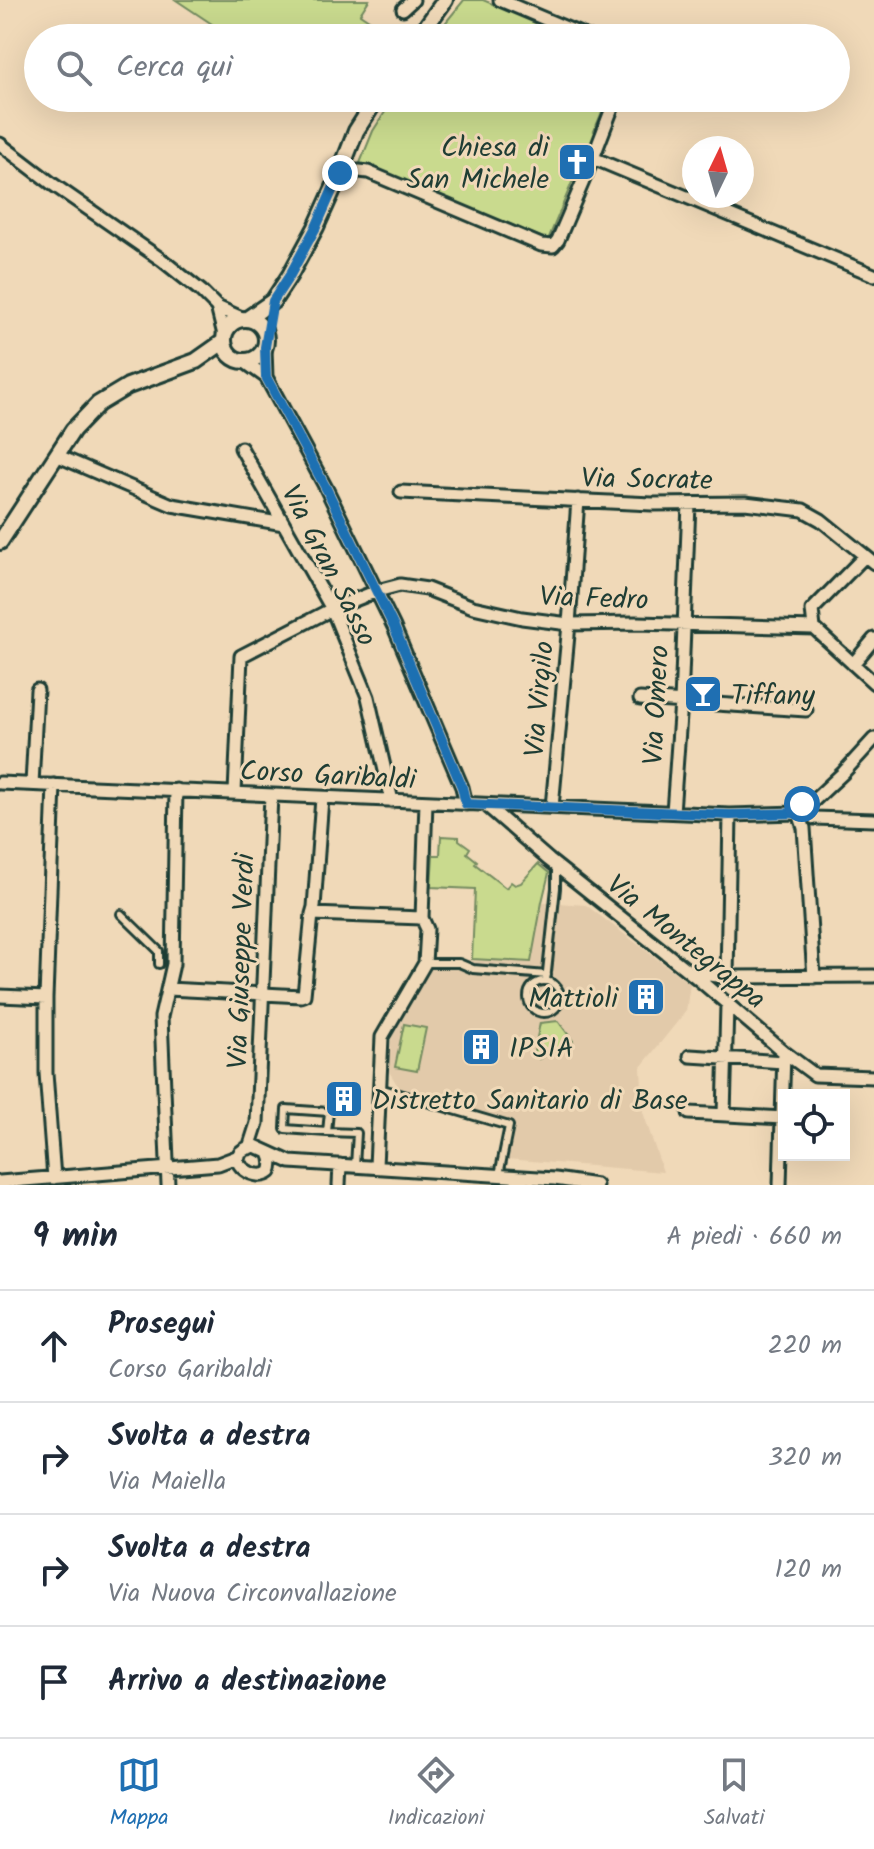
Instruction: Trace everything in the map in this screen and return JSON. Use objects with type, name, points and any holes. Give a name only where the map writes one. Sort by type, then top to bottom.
[{"type":"street","points":[[403,9],[413,0]]},
{"type":"street","points":[[500,0],[557,24]]},
{"type":"street","points":[[427,24],[443,1]]},
{"type":"street","points":[[196,361],[223,338],[231,323],[246,319],[273,301],[309,239],[356,131],[368,112]]},
{"type":"street","points":[[340,173],[368,172],[541,245],[553,246],[611,112]]},
{"type":"street","points":[[0,144],[162,260],[217,307],[257,323],[266,343]]},
{"type":"street","points":[[593,158],[874,275]]},
{"type":"street","points":[[273,301],[266,343],[266,377],[326,488],[394,627],[462,787],[466,804]]},
{"type":"street","points":[[217,307],[228,354],[266,377]]},
{"type":"street","points":[[0,542],[73,430],[98,404],[128,386],[196,361],[255,359],[266,343]]},
{"type":"street","name":"Via Gran Sasso","points":[[241,448],[332,609],[368,697],[392,801]]},
{"type":"street","points":[[56,455],[172,505],[284,524]]},
{"type":"street","name":"Via Socrate","points":[[401,492],[689,504],[745,503],[803,510],[821,520],[870,560]]},
{"type":"street","name":"Via Virgilo","points":[[552,807],[578,500]]},
{"type":"street","name":"Via Omero","points":[[673,812],[689,504]]},
{"type":"street","points":[[870,560],[812,610],[814,628],[874,683]]},
{"type":"street","name":"Via Fedro","points":[[235,793],[241,656],[332,609],[377,591],[400,585],[427,589],[473,607],[569,624],[814,628]]},
{"type":"street","points":[[853,664],[874,639]]},
{"type":"street","points":[[32,784],[37,690]]},
{"type":"street","points":[[640,699],[806,710]]},
{"type":"street","points":[[810,804],[874,739]]},
{"type":"street","name":"Corso Garibaldi","points":[[0,783],[799,816]]},
{"type":"street","points":[[54,785],[46,998],[46,1073],[54,1178]]},
{"type":"street","points":[[168,1185],[161,1017],[173,964],[176,790]]},
{"type":"street","name":"Via Giuseppe Verdi","points":[[266,1151],[257,1129],[271,795]]},
{"type":"street","points":[[168,989],[301,996],[304,993],[322,798]]},
{"type":"street","points":[[376,1166],[382,1037],[425,963],[427,929],[422,918],[426,802]]},
{"type":"street","name":"Via Montegrappa","points":[[486,804],[556,866],[697,978],[784,1057],[815,1075],[874,1077]]},
{"type":"street","points":[[814,818],[816,810],[810,804],[800,806],[814,977]]},
{"type":"street","points":[[712,991],[727,977],[730,815]]},
{"type":"street","points":[[799,816],[806,821],[814,818],[874,820]]},
{"type":"street","points":[[312,914],[422,918]]},
{"type":"street","points":[[697,978],[700,974],[727,977],[874,976]]},
{"type":"street","points":[[0,996],[46,998]]},
{"type":"street","points":[[724,1115],[727,1005]]},
{"type":"street","points":[[690,1056],[727,1059],[784,1057],[783,1089]]},
{"type":"street","points":[[689,1113],[778,1118]]},
{"type":"street","name":"Via Giuseppe Verdi","points":[[244,1152],[257,1129]]},
{"type":"street","points":[[7,1183],[54,1178],[106,1179],[168,1168],[218,1164],[255,1146],[290,1162],[499,1175],[596,1185]]},
{"type":"street","points":[[264,1178],[272,1163],[266,1151]]},
{"type":"street","points":[[244,1152],[238,1166],[245,1178]]},
{"type":"street","points":[[780,1185],[781,1161]]},
{"type":"street","points":[[218,1164],[245,1178],[257,1180],[290,1162]]},
{"type":"street","points":[[339,1185],[340,1165]]},
{"type":"lane","points":[[546,978],[556,866]]},
{"type":"lane","points":[[121,914],[159,951],[159,964]]},
{"type":"lane","points":[[425,963],[459,963],[473,969],[546,978],[556,985],[560,1001],[554,1010],[543,1013],[530,1005],[528,995],[532,986],[546,978]]},
{"type":"lane","points":[[379,1088],[509,1126],[499,1175]]},
{"type":"lane","points":[[327,1132],[329,1112],[286,1109],[285,1129],[327,1132],[357,1133],[355,1166]]},
{"type":"shaded area","points":[[542,902],[586,905],[690,984],[686,1011],[641,1067],[643,1112],[663,1172],[507,1159],[515,1123],[401,1091],[388,1070],[392,1034],[430,959],[531,962]]},
{"type":"green space","points":[[176,0],[369,0],[360,14],[375,24],[212,24]]},
{"type":"green space","points":[[464,0],[483,0],[540,24],[444,24]]},
{"type":"green space","points":[[385,112],[602,112],[594,131],[601,134],[586,171],[578,168],[548,240],[360,163],[373,131]]},
{"type":"green space","points":[[441,836],[459,837],[470,848],[467,853],[477,861],[475,864],[506,888],[511,882],[515,885],[521,883],[538,864],[549,873],[531,962],[472,959],[475,889],[431,887],[433,855],[440,855]]},
{"type":"green space","points":[[558,1021],[573,1041],[539,1059],[534,1052],[540,1023]]},
{"type":"green space","points":[[404,1024],[426,1028],[417,1071],[395,1067]]},
{"type":"place","name":"Chiesa di San Michele","points":[[577,162]]},
{"type":"place","name":"Tiffany","points":[[703,694]]},
{"type":"place","name":"Mattioli","points":[[646,997]]},
{"type":"place","name":"IPSIA","points":[[481,1047]]},
{"type":"place","name":"Distretto Sanitario di Base","points":[[344,1099]]},
{"type":"route","points":[[340,173],[316,227],[273,301],[265,347],[266,377],[326,488],[394,627],[462,787],[466,804],[789,815],[798,813],[802,804]]}]
